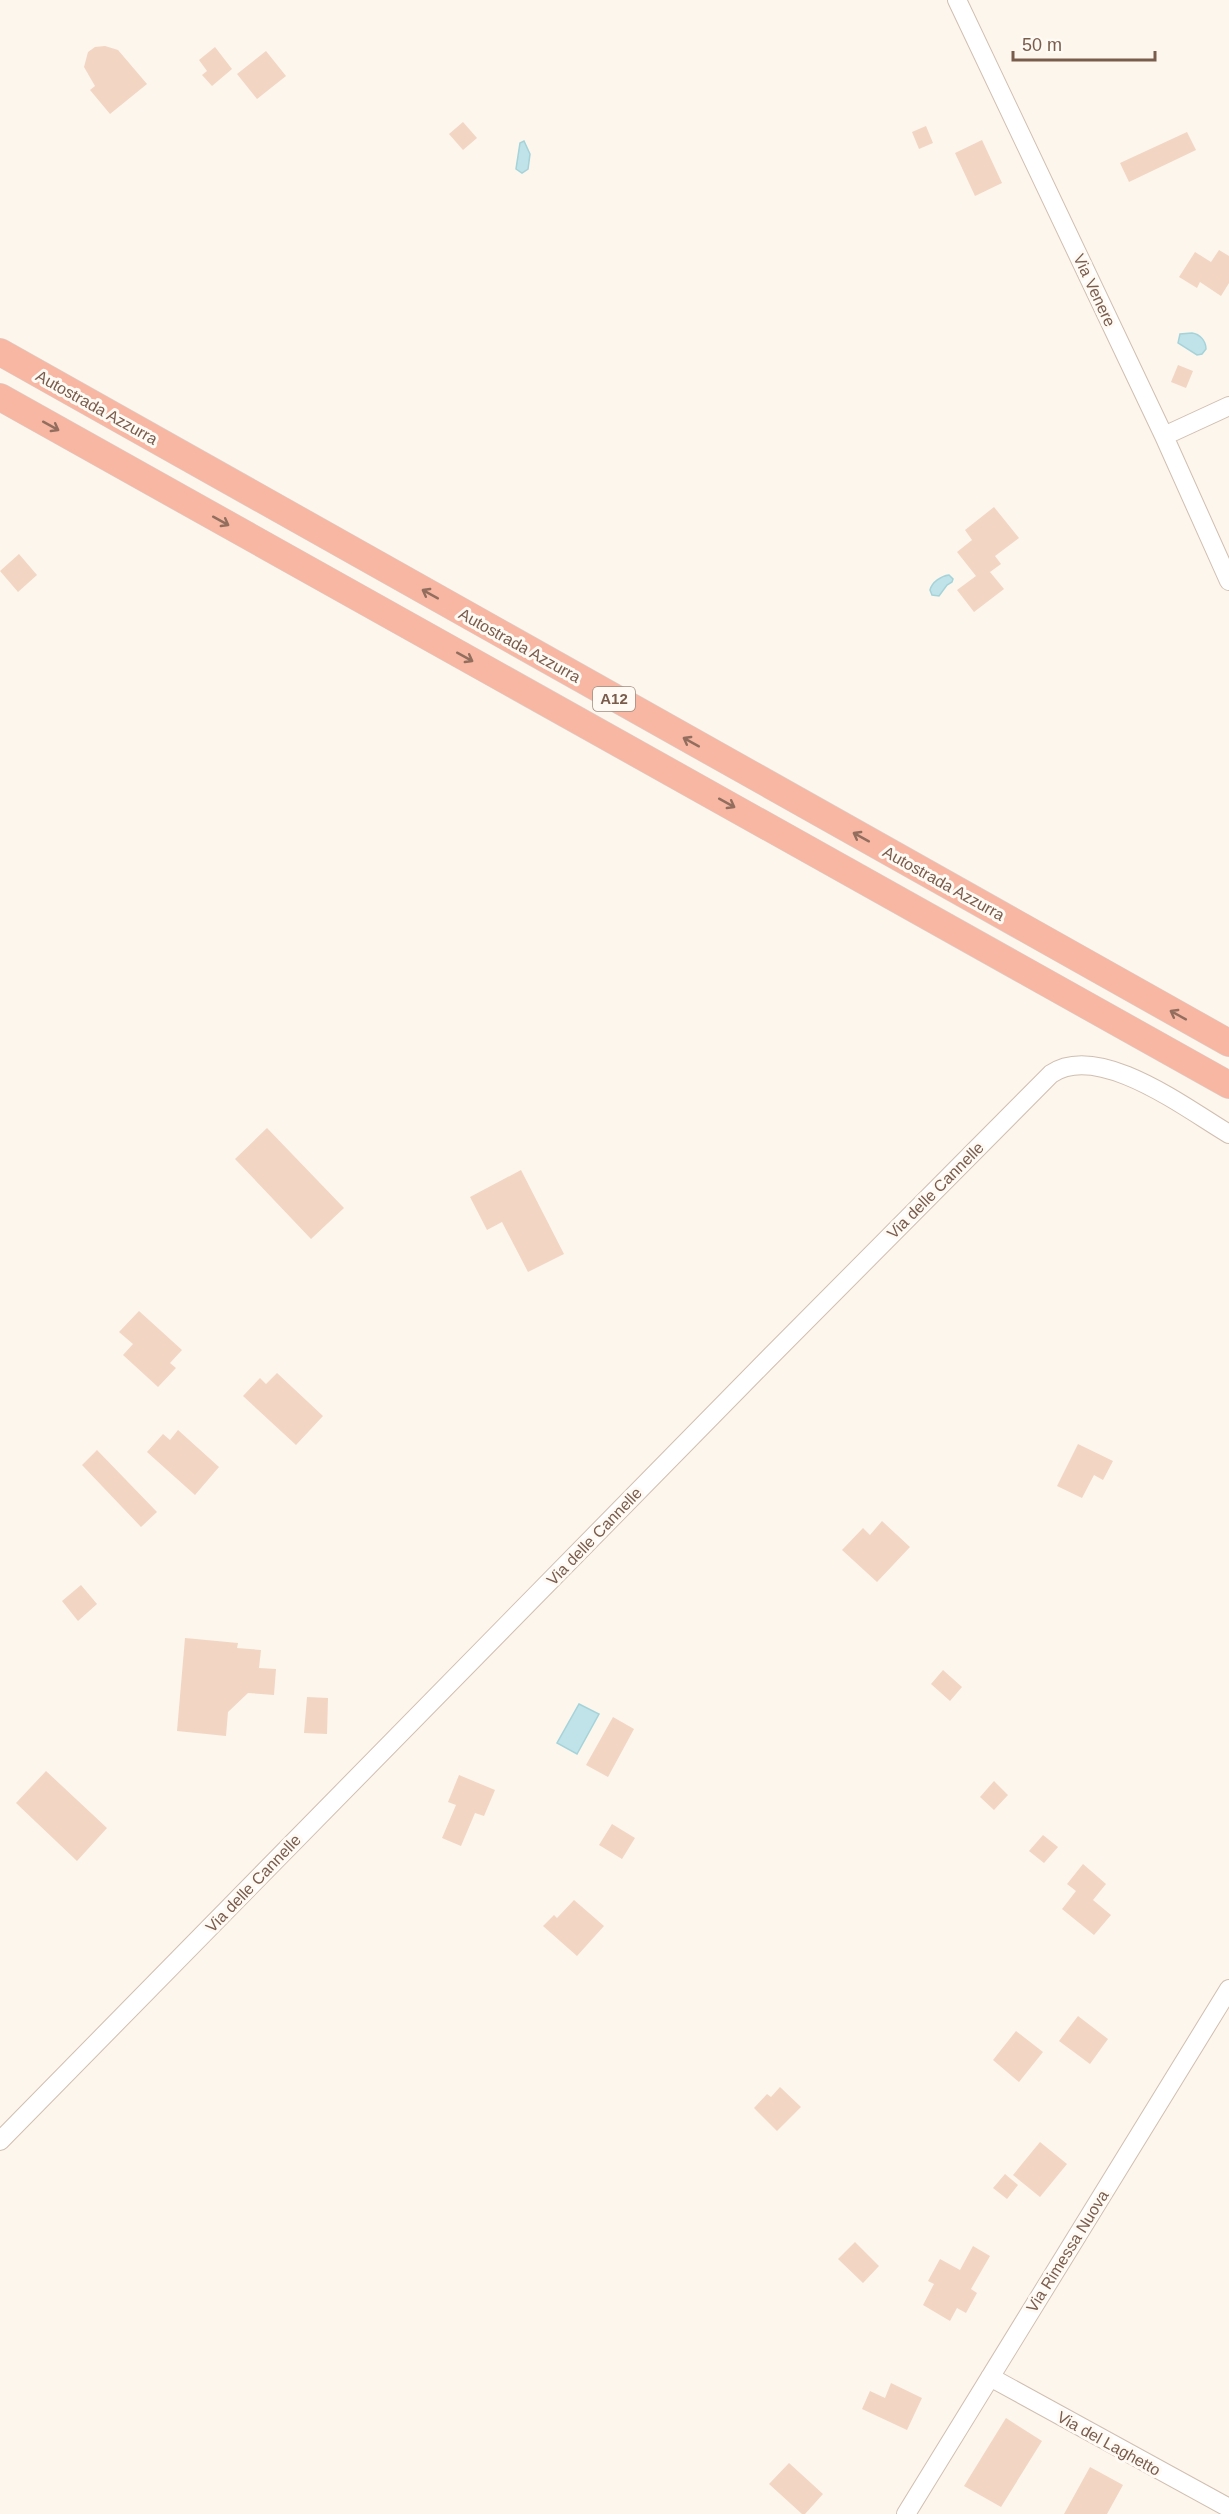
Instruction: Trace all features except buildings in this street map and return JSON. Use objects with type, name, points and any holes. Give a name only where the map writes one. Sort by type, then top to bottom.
[{"type":"highway","name":"Autostrada Azzurra","points":[[0,352],[1229,1043]]},
{"type":"highway","name":"A12","points":[[0,397],[1229,1085]]},
{"type":"street","name":"Via Venere","points":[[957,0],[1164,436],[1229,581]]},
{"type":"street","points":[[1164,436],[1229,406]]},
{"type":"street","name":"Via delle Cannelle","points":[[0,2141],[1051,1074],[1064,1067],[1076,1065],[1114,1071],[1137,1080],[1229,1134]]},
{"type":"street","name":"Via Rimessa Nuova","points":[[906,2514],[1229,1989]]},
{"type":"street","name":"Via del Laghetto","points":[[990,2377],[1229,2508]]},
{"type":"water","points":[[524,141],[530,154],[528,169],[522,173],[516,169],[520,143]]},
{"type":"water","points":[[1192,333],[1200,336],[1205,343],[1206,349],[1202,354],[1197,355],[1178,343],[1180,334]]},
{"type":"water","points":[[949,575],[953,579],[952,582],[939,596],[932,595],[930,590],[933,584]]},
{"type":"water","points":[[579,1704],[599,1714],[577,1754],[557,1743]]}]
